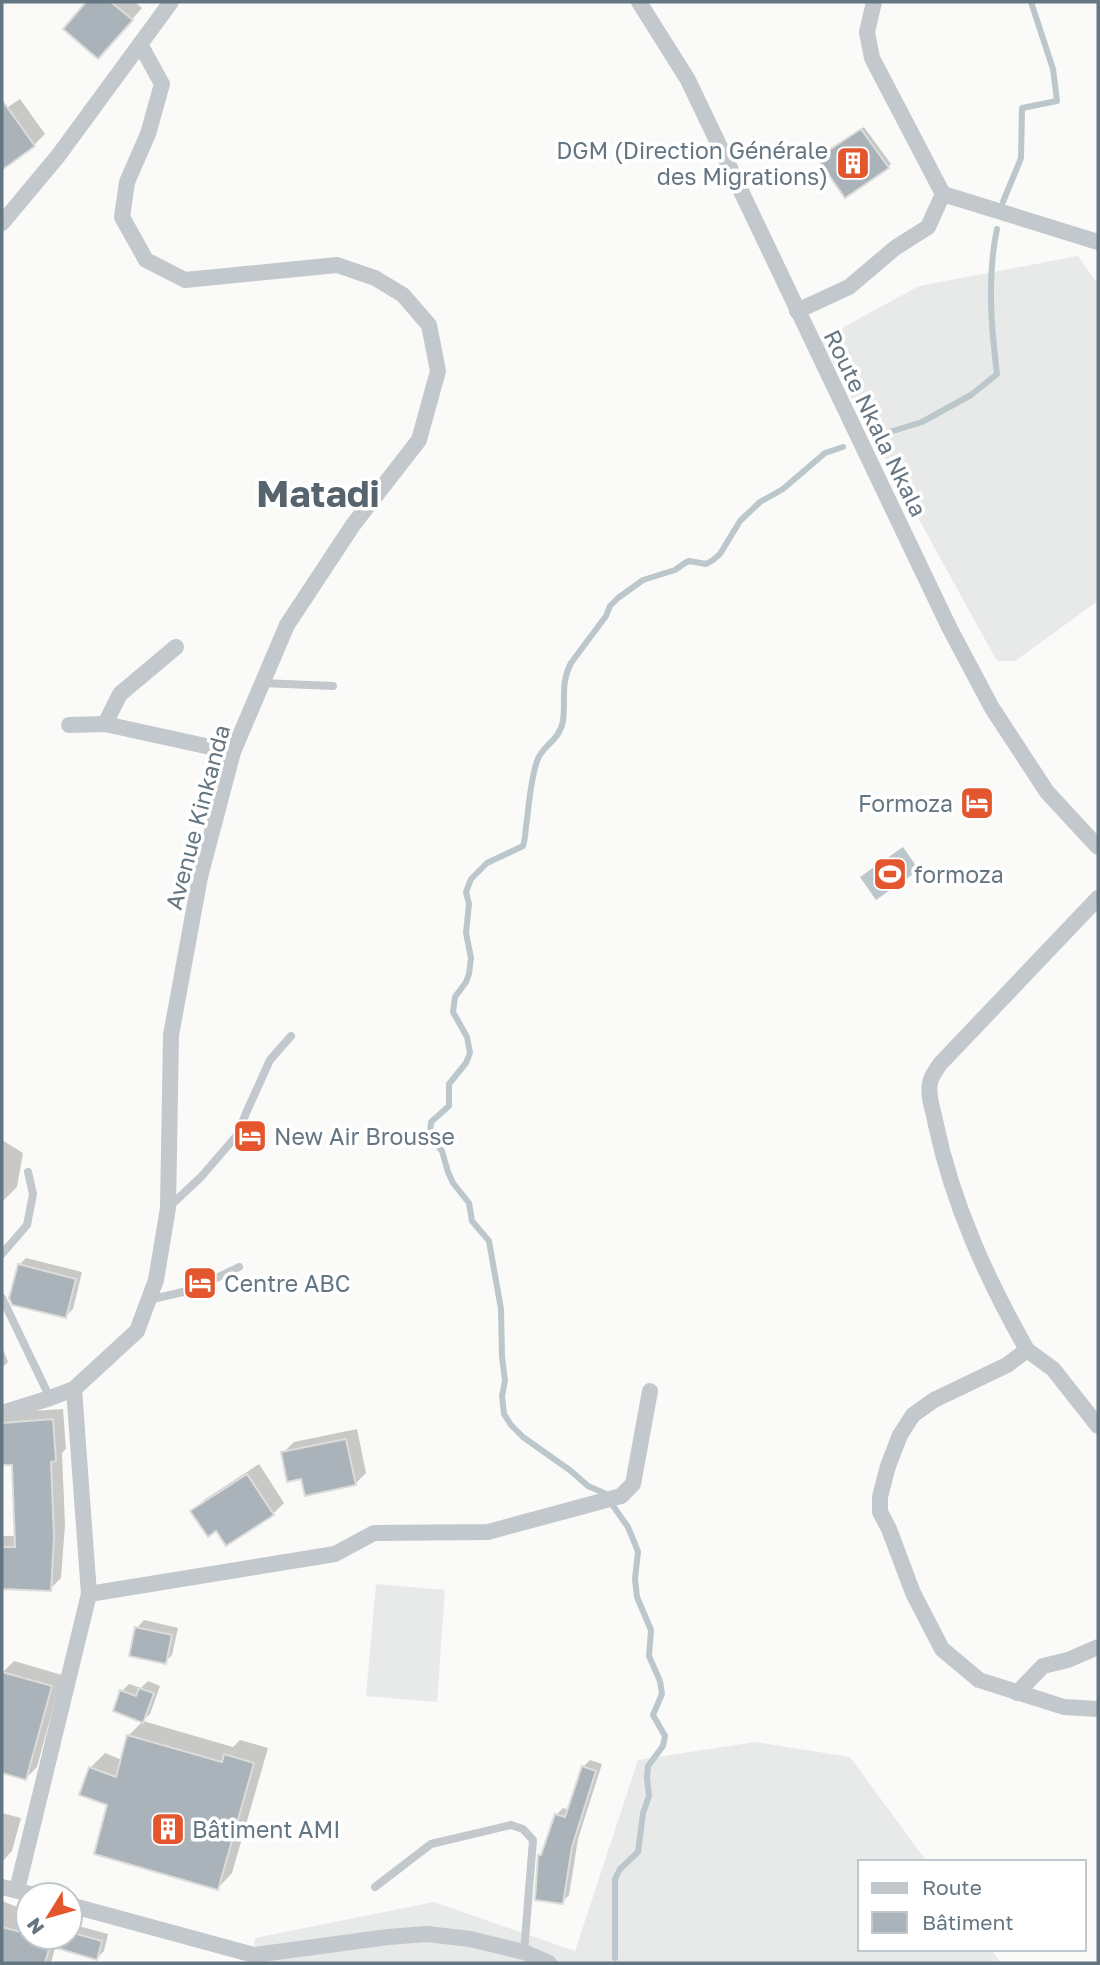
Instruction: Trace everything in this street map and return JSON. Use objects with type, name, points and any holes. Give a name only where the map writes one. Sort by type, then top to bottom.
[{"type":"street","points":[[2,223],[58,156],[171,2]]},
{"type":"street","name":"Route Nkala Nkala","points":[[639,2],[688,80],[949,627],[992,708],[1047,792],[1098,847]]},
{"type":"street","points":[[874,2],[867,32],[872,58],[943,194],[1098,242]]},
{"type":"street","name":"Avenue Kinkanda","points":[[2,1413],[74,1389],[137,1331],[156,1280],[168,1208],[171,1035],[200,877],[233,751],[287,625],[353,525],[419,440],[438,371],[429,325],[403,295],[375,278],[337,265],[185,280],[146,260],[122,217],[127,182],[148,134],[162,84],[140,44]]},
{"type":"street","points":[[797,311],[849,287],[895,248],[928,226],[943,194]]},
{"type":"street","points":[[105,724],[120,694],[176,647]]},
{"type":"street","points":[[69,725],[105,724],[233,751]]},
{"type":"street","points":[[1098,898],[940,1064],[929,1081],[940,1142],[960,1211],[985,1270],[1027,1350],[1053,1369],[1098,1426]]},
{"type":"street","points":[[1027,1350],[1007,1365],[934,1399],[913,1415],[900,1435],[888,1466],[880,1497],[880,1512],[913,1594],[942,1649],[979,1680],[1064,1707],[1098,1709]]},
{"type":"street","points":[[9,1889],[89,1594],[74,1389]]},
{"type":"street","points":[[89,1594],[335,1554],[374,1533],[488,1532],[621,1496],[632,1485],[650,1391]]},
{"type":"street","points":[[1017,1693],[1043,1665],[1068,1660],[1098,1647]]},
{"type":"street","points":[[84,1909],[254,1955],[427,1934],[470,1939],[524,1952],[549,1963]]},
{"type":"lane","points":[[262,683],[333,687]]},
{"type":"lane","points":[[168,1208],[201,1177],[238,1134],[270,1060],[291,1036]]},
{"type":"lane","points":[[2,1254],[27,1225],[33,1194],[28,1172]]},
{"type":"lane","points":[[148,1300],[192,1290],[239,1267]]},
{"type":"lane","points":[[2,1298],[50,1398]]},
{"type":"lane","points":[[374,1886],[431,1844],[511,1825],[523,1829],[533,1840],[524,1952]]},
{"type":"shaded area","points":[[1078,256],[1098,284],[1098,601],[1015,661],[997,661],[820,340],[919,286]]},
{"type":"shaded area","name":"formoza","points":[[903,847],[919,870],[876,900],[860,877]]},
{"type":"shaded area","points":[[376,1584],[445,1590],[437,1702],[366,1696]]},
{"type":"shaded area","points":[[755,1742],[850,1757],[926,1860],[858,1860],[858,1951],[992,1951],[1001,1963],[254,1963],[255,1938],[434,1902],[575,1951],[638,1760]]},
{"type":"building","points":[[86,2],[111,2],[133,20],[98,59],[63,29]]},
{"type":"building","points":[[2,100],[35,146],[2,170]]},
{"type":"building","name":"DGM (Direction Générale des Migrations)","points":[[861,129],[889,168],[845,198],[817,158]]},
{"type":"building","points":[[18,1264],[76,1279],[66,1318],[12,1305],[9,1298]]},
{"type":"building","points":[[53,1419],[56,1461],[51,1462],[54,1537],[51,1591],[2,1589],[2,1547],[15,1547],[12,1465],[2,1465],[2,1423]]},
{"type":"building","points":[[346,1439],[356,1485],[305,1496],[301,1479],[287,1482],[281,1452]]},
{"type":"building","points":[[247,1474],[274,1515],[226,1546],[216,1531],[208,1537],[190,1511]]},
{"type":"building","points":[[135,1627],[172,1635],[166,1664],[129,1656]]},
{"type":"building","points":[[2,1672],[52,1686],[26,1780],[2,1773]]},
{"type":"building","points":[[139,1688],[154,1693],[143,1723],[113,1711],[120,1690],[136,1696]]},
{"type":"building","name":"Bâtiment AMI","points":[[127,1735],[222,1762],[224,1754],[254,1763],[218,1890],[94,1854],[107,1805],[79,1795],[89,1767],[116,1777]]},
{"type":"building","points":[[582,1766],[596,1771],[572,1847],[563,1904],[535,1900],[538,1855],[541,1855],[555,1814],[565,1817]]},
{"type":"building","points":[[2,1927],[14,1930],[14,1951],[49,1951],[45,1963],[2,1963]]},
{"type":"building","points":[[84,1936],[102,1941],[97,1960],[67,1951],[84,1951]]},
{"type":"waterway","points":[[1003,202],[1021,158],[1022,108],[1057,101],[1053,69],[1031,2]]},
{"type":"waterway","points":[[877,436],[922,422],[971,395],[997,374],[991,301],[997,229]]},
{"type":"waterway","points":[[615,1958],[615,1879],[620,1869],[638,1852],[643,1813],[649,1796],[648,1766],[663,1746],[665,1736],[653,1715],[662,1694],[660,1681],[649,1656],[651,1630],[637,1597],[635,1579],[638,1552],[628,1527],[604,1493],[588,1486],[523,1437],[504,1414],[501,1309],[489,1241],[472,1221],[469,1203],[453,1183],[442,1151],[431,1138],[431,1122],[449,1106],[449,1084],[466,1063],[470,1053],[467,1037],[453,1012],[455,997],[469,974],[471,958],[466,933],[469,904],[466,892],[471,879],[487,863],[523,846],[535,768],[540,755],[561,728],[564,685],[571,663],[618,598],[643,580],[675,570],[689,561],[706,564],[713,560],[720,554],[740,521],[760,502],[783,489],[825,453],[843,447]]},
{"type":"place","name":"DGM (Direction Générale des Migrations)","points":[[853,163]]},
{"type":"place","name":"Formoza","points":[[977,803]]},
{"type":"place","name":"formoza","points":[[890,874]]},
{"type":"place","name":"New Air Brousse","points":[[250,1136]]},
{"type":"place","name":"Centre ABC","points":[[200,1283]]},
{"type":"place","name":"Bâtiment AMI","points":[[168,1829]]},
{"type":"district","name":"Matadi","points":[[318,493]]}]
